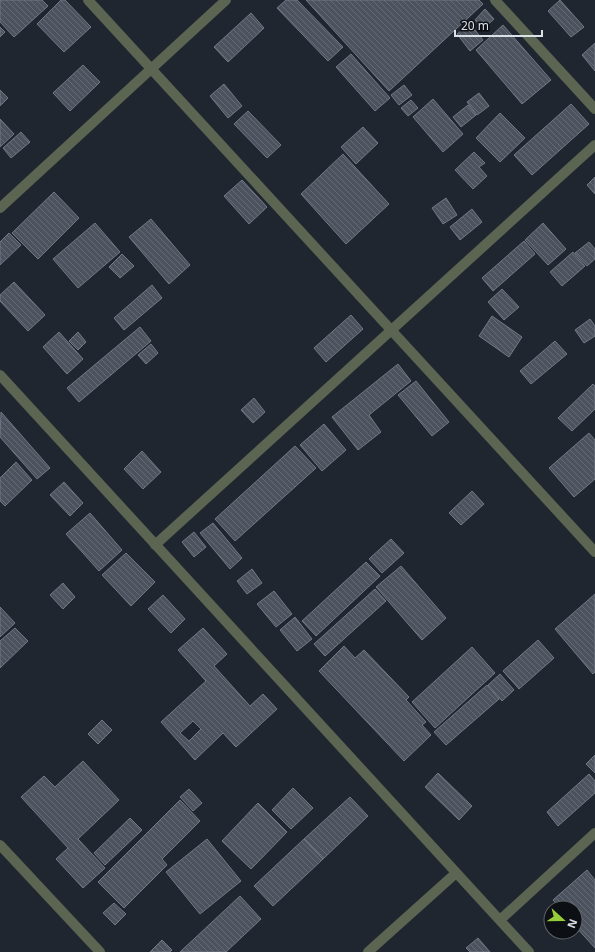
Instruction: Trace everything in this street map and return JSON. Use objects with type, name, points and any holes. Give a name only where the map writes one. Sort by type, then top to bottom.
[{"type":"street","points":[[88,0],[595,552]]},
{"type":"street","points":[[0,208],[226,0]]},
{"type":"street","points":[[495,0],[595,109]]},
{"type":"street","points":[[155,545],[595,145]]},
{"type":"street","points":[[0,375],[529,952]]},
{"type":"street","points":[[500,920],[595,833]]},
{"type":"street","points":[[0,845],[100,952]]},
{"type":"street","points":[[368,952],[456,873]]},
{"type":"building","points":[[0,0],[42,0],[48,6],[14,37],[0,22]]},
{"type":"building","points":[[61,0],[65,0],[91,27],[64,52],[37,24]]},
{"type":"building","points":[[286,0],[297,0],[343,47],[328,61],[277,8]]},
{"type":"building","points":[[306,0],[479,0],[483,4],[389,91]]},
{"type":"building","points":[[560,0],[584,27],[571,37],[548,11]]},
{"type":"building","points":[[485,9],[494,19],[483,29],[475,20]]},
{"type":"building","points":[[251,13],[264,28],[228,62],[214,47]]},
{"type":"building","points":[[470,24],[483,40],[470,51],[457,34]]},
{"type":"building","points":[[503,25],[551,80],[522,104],[476,50]]},
{"type":"building","points":[[0,27],[5,32],[0,37]]},
{"type":"building","points":[[595,43],[595,71],[582,55]]},
{"type":"building","points":[[351,54],[390,98],[375,111],[336,67]]},
{"type":"building","points":[[83,65],[100,82],[70,111],[53,93]]},
{"type":"building","points":[[224,84],[242,106],[228,118],[210,96]]},
{"type":"building","points":[[404,85],[412,95],[399,105],[391,95]]},
{"type":"building","points":[[0,90],[8,98],[0,106]]},
{"type":"building","points":[[479,93],[489,106],[477,115],[467,102]]},
{"type":"building","points":[[433,99],[463,134],[443,152],[413,117]]},
{"type":"building","points":[[411,100],[418,108],[408,116],[401,108]]},
{"type":"building","points":[[571,104],[589,124],[532,175],[514,155]]},
{"type":"building","points":[[468,105],[476,115],[461,127],[453,117]]},
{"type":"building","points":[[248,111],[281,145],[267,158],[234,124]]},
{"type":"building","points":[[500,113],[525,138],[500,162],[476,138]]},
{"type":"building","points":[[0,119],[14,134],[0,147]]},
{"type":"building","points":[[363,127],[378,143],[356,164],[341,147]]},
{"type":"building","points":[[21,132],[30,142],[11,158],[3,148]]},
{"type":"building","points":[[474,152],[485,163],[479,167],[487,176],[473,189],[455,170]]},
{"type":"building","points":[[343,154],[389,204],[346,244],[301,194]]},
{"type":"building","points":[[595,177],[595,194],[587,185]]},
{"type":"building","points":[[242,180],[267,207],[249,224],[224,196]]},
{"type":"building","points":[[54,192],[79,218],[38,259],[12,233]]},
{"type":"building","points":[[446,198],[457,215],[443,224],[432,208]]},
{"type":"building","points":[[472,209],[482,222],[460,240],[450,227]]},
{"type":"building","points":[[151,219],[190,265],[169,284],[129,237]]},
{"type":"building","points":[[95,223],[120,252],[78,288],[53,259]]},
{"type":"building","points":[[543,223],[566,249],[548,265],[525,240]]},
{"type":"building","points":[[9,233],[21,245],[0,265],[0,242]]},
{"type":"building","points":[[524,241],[535,254],[493,291],[482,278]]},
{"type":"building","points":[[589,242],[595,249],[595,259],[587,266],[575,253]]},
{"type":"building","points":[[573,252],[585,266],[562,286],[550,272]]},
{"type":"building","points":[[122,254],[134,266],[120,278],[109,267]]},
{"type":"building","points":[[14,282],[45,315],[28,331],[0,301],[0,295]]},
{"type":"building","points":[[152,285],[162,298],[124,330],[114,318]]},
{"type":"building","points":[[502,289],[519,307],[504,320],[488,302]]},
{"type":"building","points":[[351,315],[363,329],[326,362],[314,348]]},
{"type":"building","points":[[492,316],[522,337],[509,357],[479,336]]},
{"type":"building","points":[[590,319],[595,326],[595,336],[584,343],[575,330]]},
{"type":"building","points":[[140,327],[151,341],[79,402],[67,388]]},
{"type":"building","points":[[59,332],[83,359],[67,374],[43,347]]},
{"type":"building","points":[[78,332],[86,342],[78,350],[69,341]]},
{"type":"building","points":[[555,341],[567,354],[531,384],[520,371]]},
{"type":"building","points":[[151,344],[158,353],[146,364],[138,355]]},
{"type":"building","points":[[398,364],[411,381],[369,415],[381,432],[358,450],[332,417]]},
{"type":"building","points":[[416,381],[449,422],[432,436],[398,395]]},
{"type":"building","points":[[593,384],[595,386],[595,409],[572,431],[558,418]]},
{"type":"building","points":[[254,398],[265,412],[253,423],[241,410]]},
{"type":"building","points":[[1,412],[50,468],[37,479],[0,437]]},
{"type":"building","points":[[324,424],[346,450],[322,471],[300,445]]},
{"type":"building","points":[[589,433],[595,440],[595,479],[574,497],[549,468]]},
{"type":"building","points":[[295,446],[316,468],[235,541],[215,519]]},
{"type":"building","points":[[142,451],[161,472],[143,489],[124,469]]},
{"type":"building","points":[[16,462],[32,480],[5,506],[0,501],[0,478]]},
{"type":"building","points":[[64,482],[83,503],[70,516],[50,495]]},
{"type":"building","points":[[472,491],[484,504],[461,525],[449,513]]},
{"type":"building","points":[[90,513],[122,550],[99,571],[66,534]]},
{"type":"building","points":[[213,523],[242,558],[230,569],[200,533]]},
{"type":"building","points":[[194,532],[206,547],[194,557],[182,542]]},
{"type":"building","points":[[391,539],[404,553],[382,573],[369,559]]},
{"type":"building","points":[[126,553],[155,582],[131,606],[102,575]]},
{"type":"building","points":[[366,562],[380,576],[316,636],[302,621]]},
{"type":"building","points":[[401,566],[446,618],[422,640],[376,587]]},
{"type":"building","points":[[252,569],[262,583],[247,594],[237,581]]},
{"type":"building","points":[[63,583],[75,597],[63,609],[50,595]]},
{"type":"building","points":[[375,589],[386,601],[325,656],[314,644]]},
{"type":"building","points":[[274,591],[292,614],[276,627],[257,604]]},
{"type":"building","points":[[595,594],[595,672],[593,674],[555,629]]},
{"type":"building","points":[[163,595],[185,619],[171,633],[148,609]]},
{"type":"building","points":[[0,607],[15,623],[0,637]]},
{"type":"building","points":[[295,617],[312,639],[297,651],[280,630]]},
{"type":"building","points":[[15,628],[28,641],[0,668],[0,641]]},
{"type":"building","points":[[203,628],[227,654],[214,666],[250,706],[263,694],[277,709],[236,747],[223,733],[195,760],[161,722],[206,681],[178,650]],"holes":[[[193,721],[201,729],[189,741],[180,733]]]},
{"type":"building","points":[[538,640],[554,658],[519,689],[503,671]]},
{"type":"building","points":[[344,646],[355,658],[364,650],[409,697],[406,700],[426,722],[422,725],[431,735],[404,761],[319,671]]},
{"type":"building","points":[[472,647],[495,673],[435,728],[412,702]]},
{"type":"building","points":[[500,674],[514,690],[502,701],[488,685]]},
{"type":"building","points":[[487,685],[499,699],[446,745],[434,732]]},
{"type":"building","points":[[102,720],[112,730],[98,744],[88,734]]},
{"type":"building","points":[[595,755],[595,773],[586,764]]},
{"type":"building","points":[[83,761],[119,800],[78,839],[105,868],[83,888],[56,859],[68,848],[21,797],[44,776],[55,787]]},
{"type":"building","points":[[438,773],[472,806],[459,820],[425,787]]},
{"type":"building","points":[[589,774],[595,781],[595,793],[558,826],[547,812]]},
{"type":"building","points":[[293,788],[313,808],[291,829],[272,810]]},
{"type":"building","points":[[189,789],[202,803],[193,811],[180,797]]},
{"type":"building","points":[[350,797],[368,816],[323,859],[304,839]]},
{"type":"building","points":[[180,800],[200,821],[162,859],[167,865],[124,908],[98,882]]},
{"type":"building","points":[[258,803],[287,832],[251,869],[222,841]]},
{"type":"building","points":[[130,818],[142,830],[105,865],[94,853]]},
{"type":"building","points":[[207,839],[241,881],[200,914],[166,872]]},
{"type":"building","points":[[304,839],[323,859],[273,906],[254,886]]},
{"type":"building","points":[[587,870],[595,880],[595,948],[583,935],[583,900],[553,900]]},
{"type":"building","points":[[240,896],[261,919],[226,952],[180,952]]},
{"type":"building","points":[[114,903],[126,914],[115,925],[103,913]]},
{"type":"building","points":[[478,938],[490,952],[470,952],[466,948]]},
{"type":"building","points":[[162,940],[172,950],[170,952],[150,952]]}]
